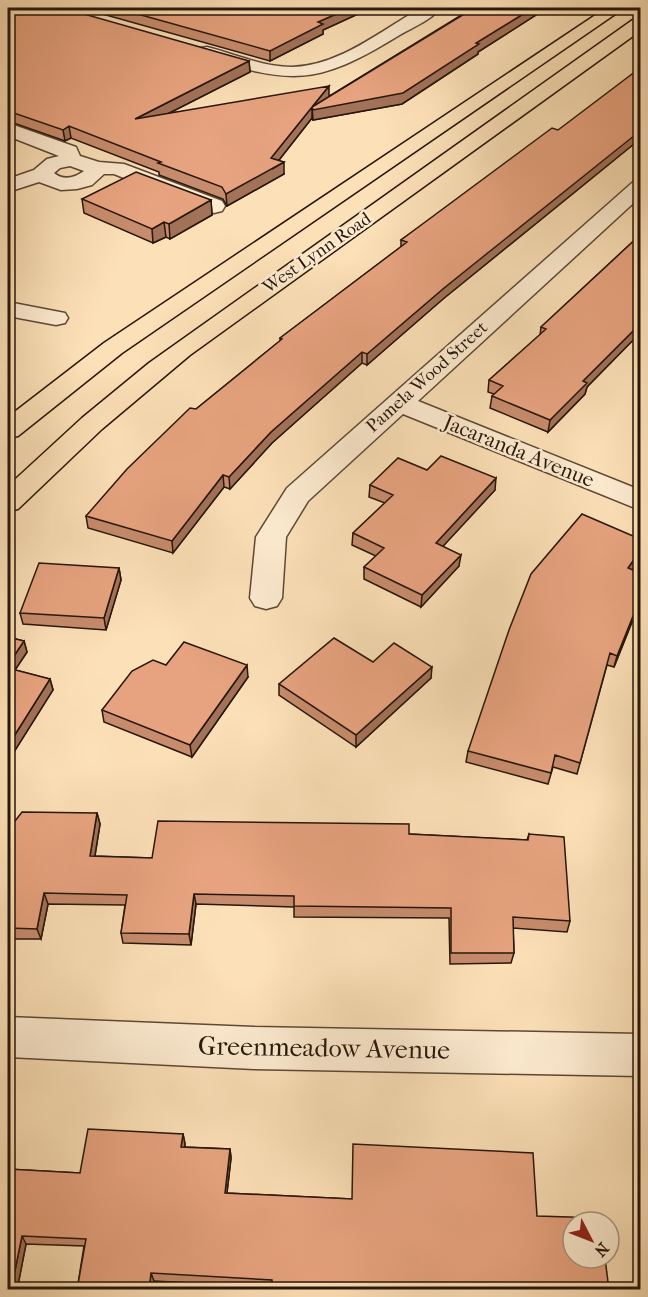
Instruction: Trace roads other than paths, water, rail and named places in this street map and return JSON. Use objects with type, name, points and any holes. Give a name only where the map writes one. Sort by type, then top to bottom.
[{"type":"main road","name":"West Lynn Road","points":[[8,430],[113,348],[616,8]]},
{"type":"main road","name":"West Lynn Road","points":[[8,502],[69,441],[124,393],[640,23]]},
{"type":"street","points":[[196,48],[265,68],[287,72],[306,72],[336,63],[432,8]]},
{"type":"street","points":[[8,129],[69,151],[70,160]]},
{"type":"street","points":[[8,186],[43,174],[44,170],[54,163],[70,160],[86,162],[94,168],[117,168],[214,206]]},
{"type":"street","points":[[43,174],[49,181],[72,184],[93,176],[94,168]]},
{"type":"street","name":"Pamela Wood Street","points":[[266,598],[271,537],[297,495],[640,186]]},
{"type":"street","points":[[8,309],[56,318]]},
{"type":"street","name":"Jacaranda Avenue","points":[[398,402],[640,501]]},
{"type":"street","name":"Greenmeadow Avenue","points":[[8,1037],[254,1048],[640,1055]]}]
